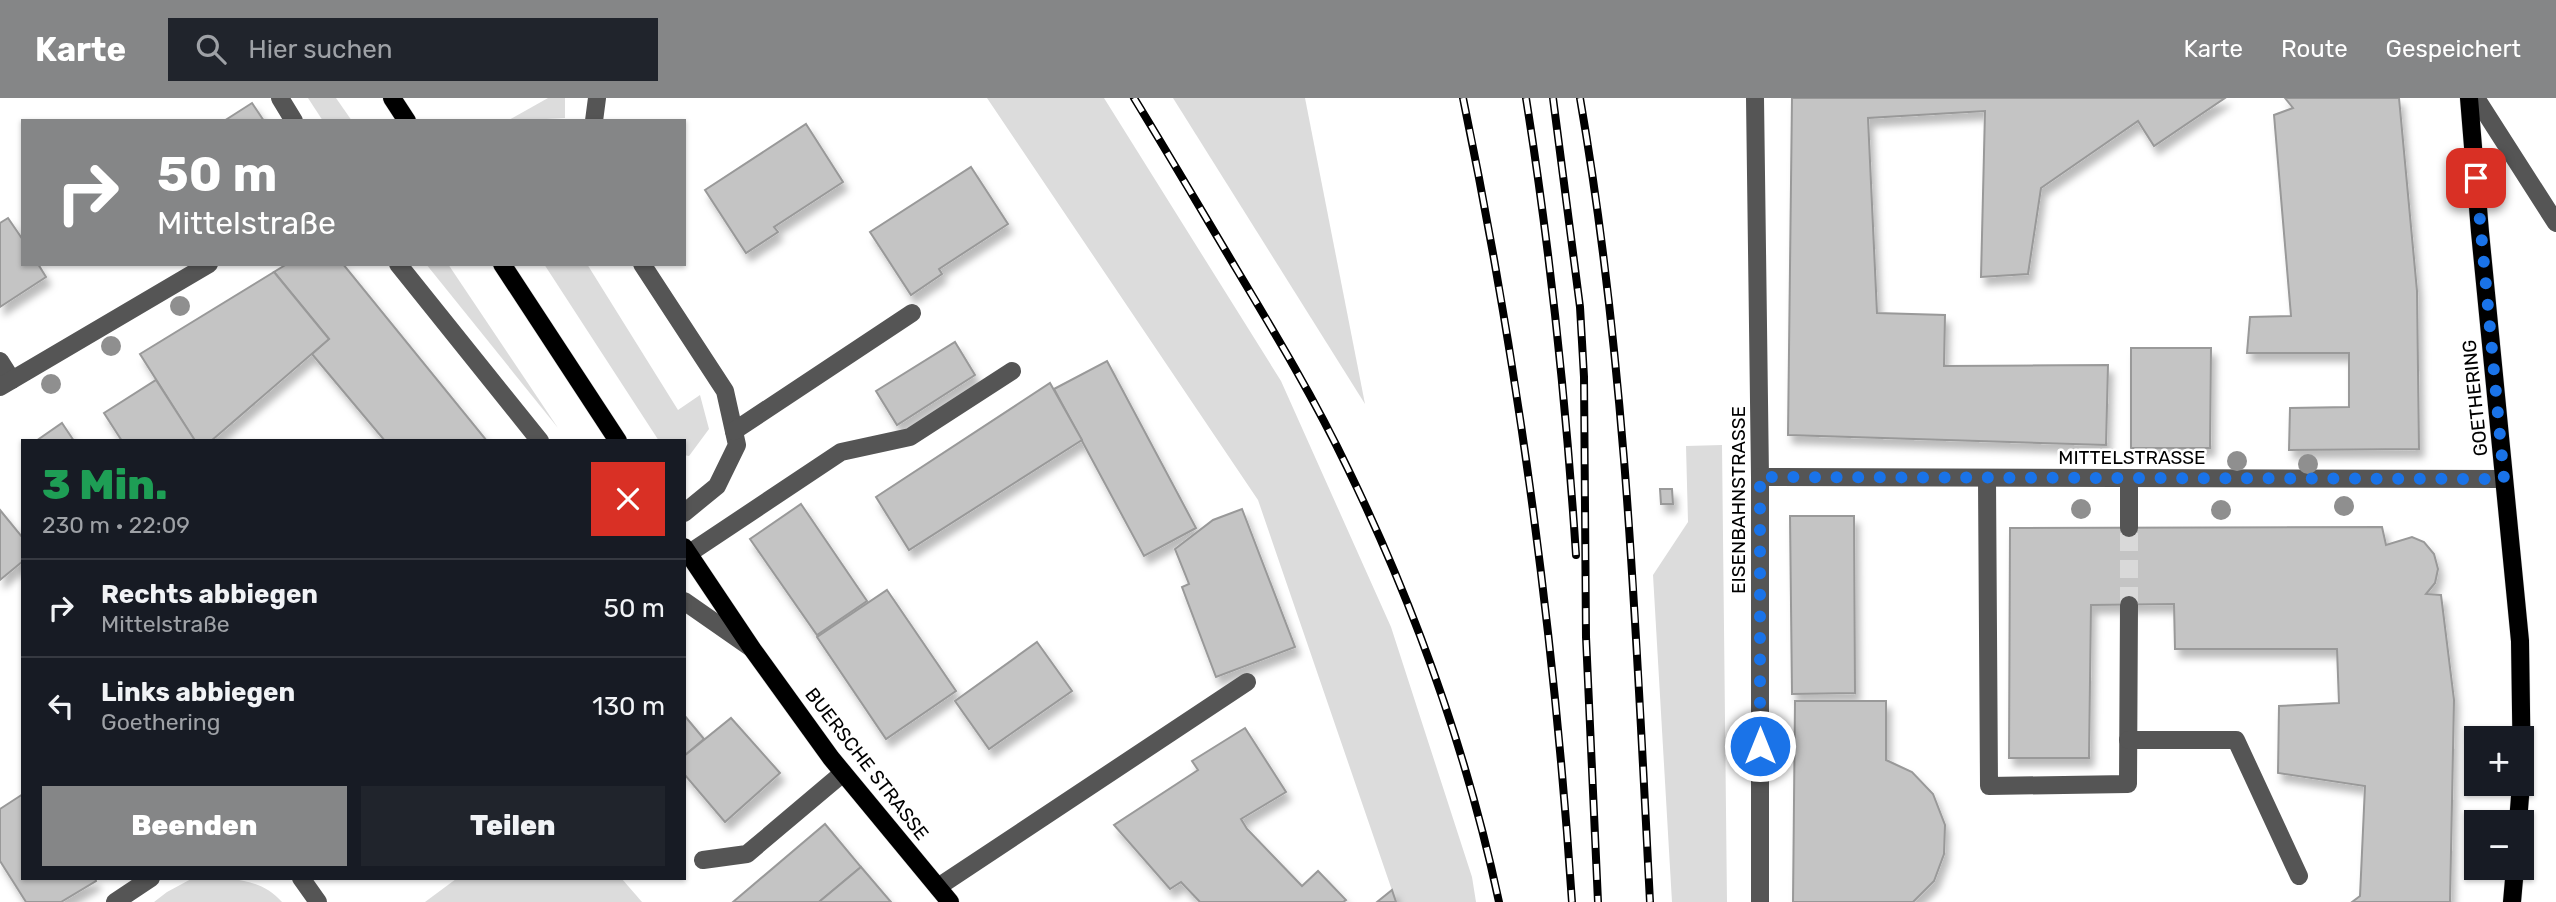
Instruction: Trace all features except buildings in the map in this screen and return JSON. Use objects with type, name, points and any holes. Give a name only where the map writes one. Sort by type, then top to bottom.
[{"type":"main road","points":[[392,98],[406,119]]},
{"type":"main road","name":"GOETHERING","points":[[2469,98],[2519,641],[2521,726]]},
{"type":"main road","points":[[503,266],[617,439]]},
{"type":"main road","name":"BUERSCHE STRASSE","points":[[686,551],[753,650],[843,773],[950,902]]},
{"type":"main road","points":[[2512,902],[2514,880]]},
{"type":"street","points":[[280,98],[293,119]]},
{"type":"street","points":[[594,119],[597,98]]},
{"type":"street","name":"EISENBAHNSTRASSE","points":[[1755,98],[1760,477],[1760,902]]},
{"type":"street","points":[[2476,98],[2556,223]]},
{"type":"street","points":[[0,361],[6,383],[206,266]]},
{"type":"street","points":[[400,266],[538,439]]},
{"type":"street","points":[[643,266],[725,391],[737,445],[717,486],[686,511]]},
{"type":"street","points":[[734,431],[912,313]]},
{"type":"street","points":[[686,551],[841,452],[910,436],[1012,371]]},
{"type":"street","name":"MITTELSTRASSE","points":[[1760,477],[2504,479]]},
{"type":"street","points":[[2129,478],[2129,528]]},
{"type":"street","points":[[1987,479],[1989,786],[2128,784],[2129,605]]},
{"type":"street","name":"BUERSCHE STRASSE","points":[[686,602],[753,650]]},
{"type":"street","points":[[938,887],[1247,682]]},
{"type":"street","points":[[2128,740],[2236,740],[2299,876]]},
{"type":"street","points":[[703,860],[747,853],[843,773]]},
{"type":"street","points":[[115,902],[148,880]]},
{"type":"street","points":[[302,880],[318,902]]},
{"type":"shaded area","points":[[308,98],[336,98],[351,119],[322,119]]},
{"type":"shaded area","points":[[548,98],[565,98],[565,118],[511,119]]},
{"type":"shaded area","points":[[987,98],[1104,98],[1281,381],[1391,627],[1472,877],[1476,902],[1396,902],[1258,500]]},
{"type":"shaded area","points":[[1173,98],[1305,98],[1365,404]]},
{"type":"shaded area","points":[[428,266],[449,266],[558,428]]},
{"type":"shaded area","points":[[545,266],[588,266],[678,410],[700,395],[709,429],[689,456],[686,455],[686,439],[658,439]]},
{"type":"shaded area","points":[[1722,445],[1727,902],[1672,902],[1653,575],[1688,522],[1686,446]]},
{"type":"shaded area","points":[[189,880],[241,880],[263,887],[282,902],[154,902]]},
{"type":"shaded area","points":[[455,880],[623,880],[642,902],[425,902]]},
{"type":"tunnel","points":[[2129,528],[2129,605]]},
{"type":"railway","points":[[1134,98],[1295,368],[1372,521],[1437,681],[1471,790],[1499,902]]},
{"type":"railway","points":[[1463,98],[1501,297],[1531,498],[1555,700],[1572,902]]},
{"type":"railway","points":[[1526,98],[1556,326],[1576,555]]},
{"type":"railway","points":[[1553,98],[1580,307],[1584,377],[1586,637],[1598,902]]},
{"type":"railway","points":[[1580,98],[1596,198],[1619,398],[1634,599],[1650,902]]},
{"type":"route","points":[[1760,746],[1760,477],[2504,479],[2476,178]]}]
